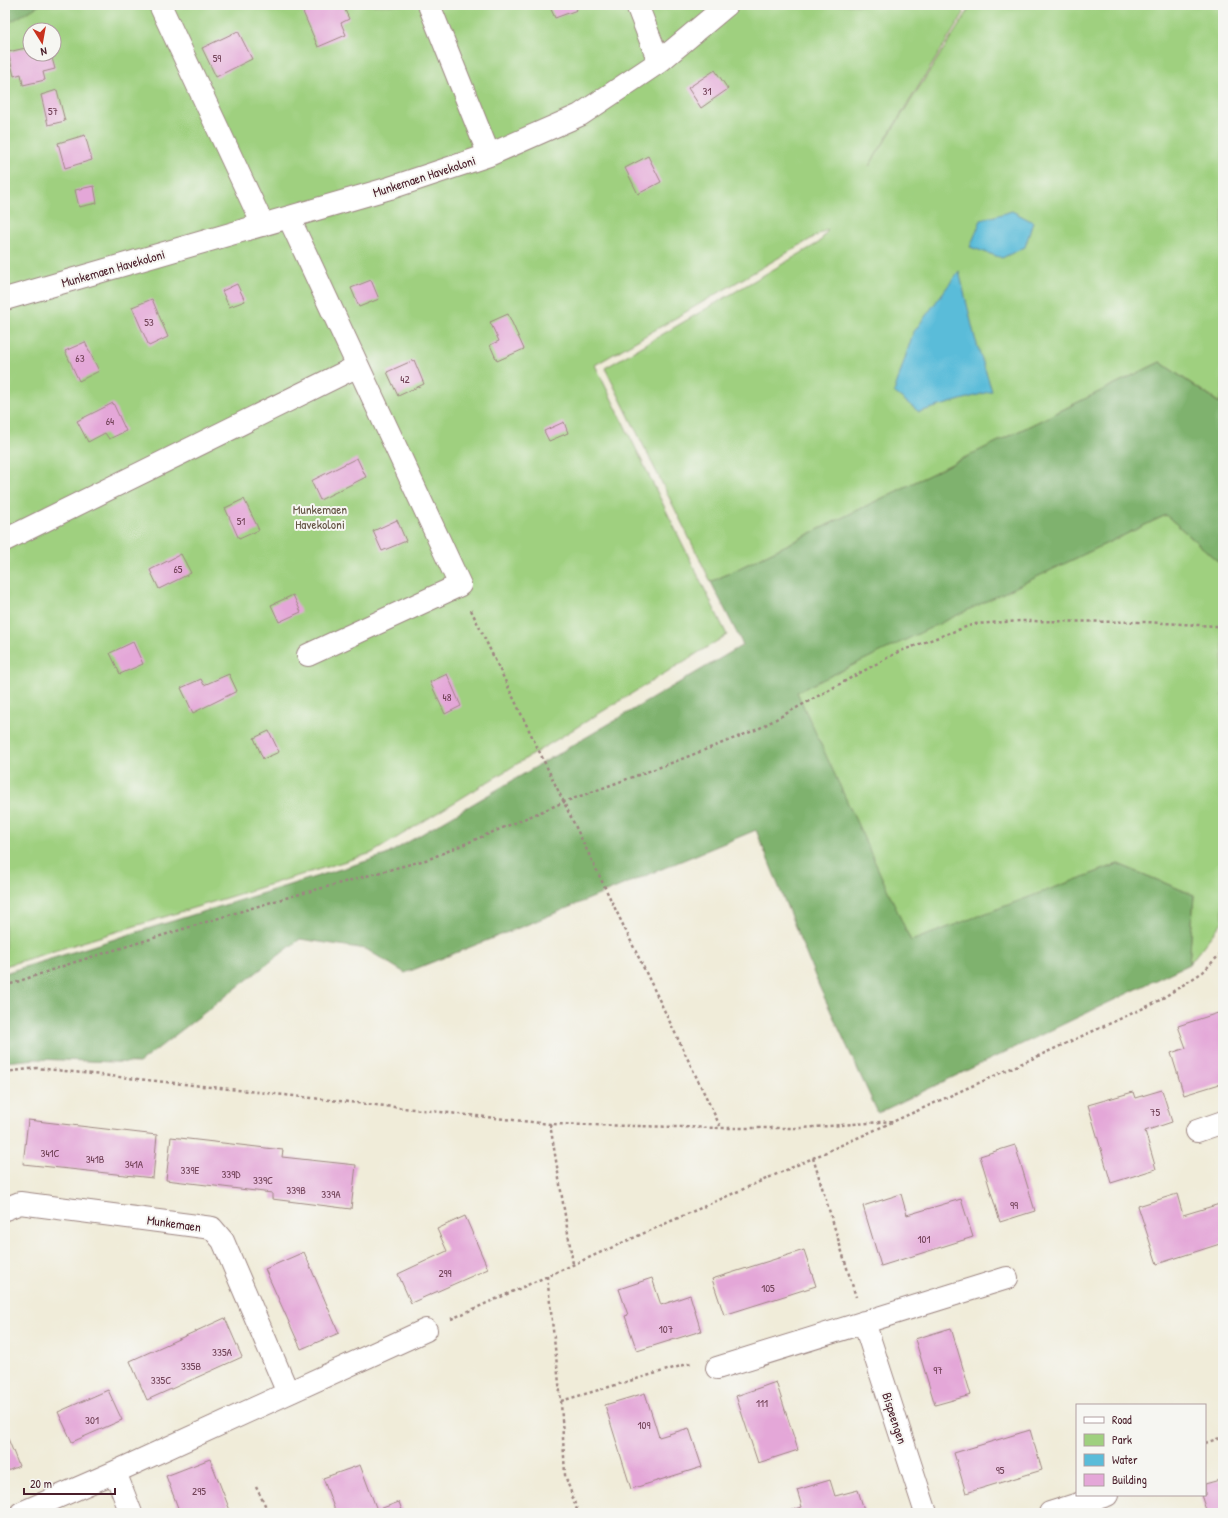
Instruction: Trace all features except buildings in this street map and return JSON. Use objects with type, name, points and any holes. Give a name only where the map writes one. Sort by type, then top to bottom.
[{"type":"street","points":[[160,5],[263,225]]},
{"type":"street","name":"Munkemaen Havekoloni","points":[[429,5],[489,155]]},
{"type":"street","points":[[637,5],[659,62]]},
{"type":"street","name":"Munkemaen Havekoloni","points":[[5,299],[390,188],[489,155],[580,116],[659,62],[727,5]]},
{"type":"street","points":[[289,218],[460,585],[308,655]]},
{"type":"street","points":[[5,540],[358,366]]},
{"type":"street","points":[[1197,1131],[1223,1122]]},
{"type":"street","name":"Munkemaen","points":[[5,1209],[20,1203],[212,1228],[222,1241],[288,1393]]},
{"type":"street","points":[[717,1368],[1007,1278]]},
{"type":"street","name":"Bispeengen","points":[[864,1322],[926,1513]]},
{"type":"street","points":[[21,1513],[115,1472],[426,1330]]},
{"type":"street","points":[[115,1472],[131,1513]]},
{"type":"street","points":[[1050,1513],[1104,1496]]},
{"type":"path","points":[[460,585],[721,1128]]},
{"type":"path","points":[[5,986],[72,963],[278,900],[429,859],[564,802],[674,762],[758,729],[898,652],[974,624],[1021,621],[1146,622],[1216,626],[1223,628]]},
{"type":"path","points":[[426,1330],[813,1158],[1155,1002],[1202,972],[1223,951]]},
{"type":"path","points":[[5,1072],[38,1068],[550,1124],[721,1128],[802,1128],[894,1121]]},
{"type":"path","points":[[550,1124],[573,1264]]},
{"type":"path","points":[[813,1158],[864,1322]]},
{"type":"path","points":[[547,1276],[561,1401],[565,1475],[578,1513]]},
{"type":"path","points":[[561,1401],[689,1363],[717,1368]]},
{"type":"path","points":[[1206,1443],[1223,1437]]},
{"type":"path","points":[[256,1487],[269,1513]]},
{"type":"green space","name":"Munkemaen Havekoloni","points":[[5,5],[960,5],[964,13],[869,166],[970,8],[969,5],[1223,5],[1223,393],[1220,403],[1160,362],[711,582],[605,368],[820,242],[828,229],[595,365],[727,635],[372,853],[5,966]]},
{"type":"green space","points":[[5,5],[40,5],[5,25]]},
{"type":"green space","points":[[1160,362],[1219,403],[1223,393],[1223,566],[1166,515],[797,692],[911,941],[1118,864],[1194,895],[1189,964],[878,1113],[819,986],[756,830],[536,921],[405,973],[366,949],[300,939],[139,1063],[36,1059],[5,1062],[5,973],[386,855],[743,645],[711,582]]},
{"type":"green space","points":[[1166,515],[1223,566],[1223,921],[1189,964],[1194,895],[1118,864],[911,942],[796,692]]},
{"type":"water","points":[[1012,211],[1033,222],[1025,247],[1002,258],[970,247],[981,220]]},
{"type":"water","points":[[959,271],[975,338],[992,391],[919,412],[894,392],[913,333]]}]
